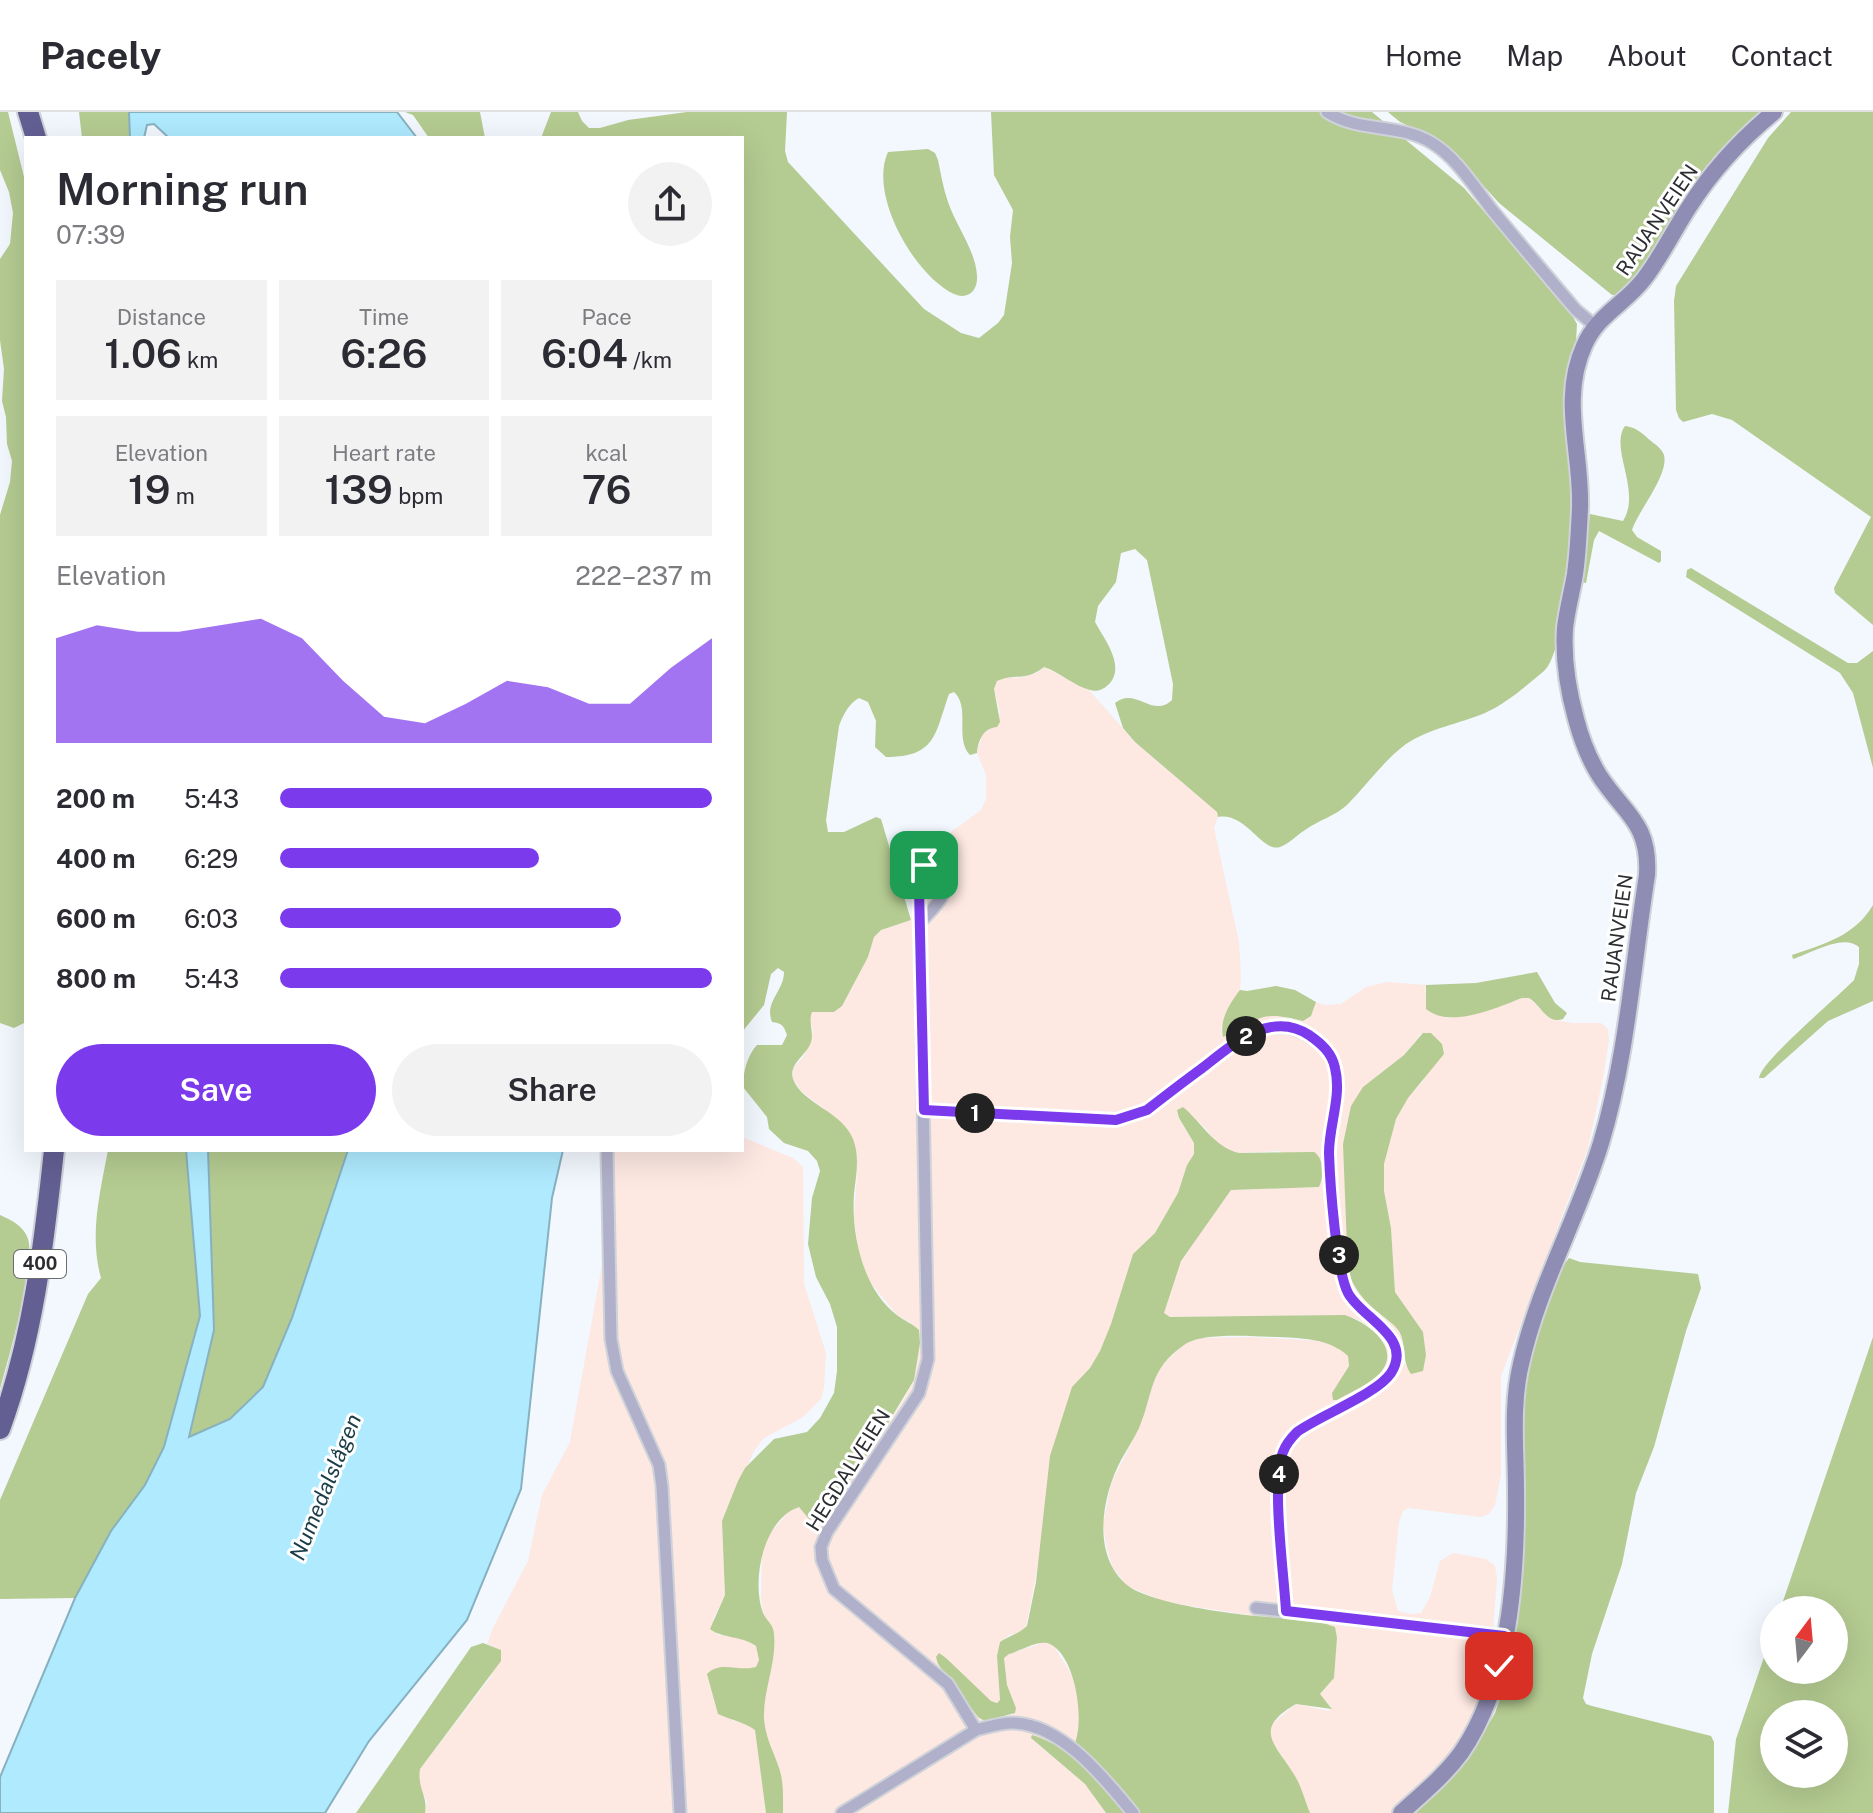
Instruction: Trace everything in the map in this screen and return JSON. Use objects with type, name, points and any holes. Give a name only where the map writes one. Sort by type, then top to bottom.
[{"type":"highway","points":[[28,112],[35,136]]},
{"type":"highway","name":"400","points":[[0,1429],[29,1328],[42,1253],[54,1152]]},
{"type":"main road","name":"RAUANVEIEN","points":[[1401,1813],[1444,1773],[1469,1740],[1491,1694],[1504,1636],[1516,1535],[1516,1396],[1519,1372],[1540,1300],[1590,1174],[1608,1118],[1647,875],[1647,850],[1639,826],[1599,775],[1583,743],[1566,661],[1565,632],[1575,571],[1580,509],[1572,420],[1572,392],[1578,361],[1594,325],[1645,278],[1714,171],[1743,138],[1774,112]]},
{"type":"street","points":[[1327,112],[1337,119],[1359,126],[1407,133],[1434,144],[1474,187],[1576,310],[1594,325]]},
{"type":"street","name":"HEGDALVEIEN","points":[[920,922],[934,909],[948,887],[950,871],[945,863],[937,860],[924,865],[919,874],[920,922],[929,1347],[926,1375],[919,1393],[827,1532],[821,1547],[822,1560],[834,1589],[948,1684],[976,1730]]},
{"type":"street","points":[[924,1110],[1116,1120],[1131,1117],[1147,1110],[1240,1039],[1278,1026],[1304,1032],[1324,1047],[1332,1058],[1337,1090],[1329,1153],[1342,1274],[1350,1297],[1391,1337],[1395,1361],[1393,1370],[1379,1385],[1288,1440],[1282,1454],[1278,1481],[1286,1611]]},
{"type":"street","points":[[607,1152],[611,1339],[617,1371],[659,1465],[662,1486],[680,1813]]},
{"type":"street","points":[[1256,1608],[1504,1636]]},
{"type":"street","points":[[842,1813],[976,1730],[1013,1723],[1026,1724],[1049,1734],[1093,1765],[1133,1813]]},
{"type":"shaded area","points":[[1044,667],[1089,690],[1135,742],[1217,812],[1214,828],[1239,942],[1241,977],[1240,990],[1221,1028],[1223,1037],[1254,1019],[1270,1015],[1303,1021],[1311,1016],[1316,1002],[1341,1004],[1366,987],[1388,982],[1426,985],[1425,993],[1447,1018],[1479,1013],[1529,998],[1551,1019],[1601,1023],[1608,1029],[1603,1078],[1588,1148],[1501,1376],[1501,1474],[1495,1505],[1489,1514],[1480,1517],[1409,1508],[1403,1511],[1399,1522],[1392,1590],[1398,1611],[1421,1613],[1430,1597],[1440,1561],[1453,1553],[1486,1559],[1495,1566],[1497,1579],[1490,1668],[1477,1708],[1450,1753],[1390,1813],[1310,1813],[1294,1775],[1270,1738],[1272,1724],[1296,1704],[1329,1711],[1331,1706],[1320,1695],[1334,1678],[1337,1638],[1334,1627],[1324,1623],[1165,1602],[1127,1586],[1113,1568],[1107,1549],[1103,1525],[1111,1484],[1137,1432],[1158,1369],[1185,1343],[1201,1338],[1249,1337],[1324,1341],[1340,1348],[1348,1356],[1349,1366],[1332,1393],[1337,1400],[1379,1374],[1387,1359],[1383,1340],[1359,1320],[1345,1315],[1170,1317],[1164,1313],[1181,1261],[1231,1190],[1319,1187],[1280,1151],[1228,1151],[1183,1108],[1177,1110],[1179,1119],[1194,1143],[1194,1154],[1178,1193],[1155,1233],[1133,1254],[1100,1351],[1090,1368],[1072,1387],[1026,1627],[1000,1643],[997,1656],[1000,1700],[997,1703],[991,1701],[946,1658],[938,1664],[985,1721],[1012,1715],[1016,1708],[1007,1685],[1004,1658],[1045,1642],[1053,1645],[1072,1675],[1078,1696],[1076,1742],[1073,1747],[1062,1749],[1035,1742],[1085,1784],[1106,1813],[783,1813],[779,1767],[767,1740],[764,1722],[764,1703],[775,1637],[764,1616],[761,1599],[762,1554],[768,1536],[790,1510],[799,1507],[809,1518],[857,1468],[914,1380],[910,1322],[898,1316],[870,1282],[859,1256],[854,1217],[857,1174],[844,1125],[801,1091],[792,1078],[793,1068],[804,1056],[813,1030],[809,1018],[812,1012],[834,1012],[842,1006],[868,957],[874,937],[881,930],[911,920],[912,873],[916,861],[981,810],[986,799],[986,775],[977,753],[982,735],[992,727],[1000,713],[994,689],[997,681],[1004,677],[1018,678],[1037,673]],"holes":[[[1422,1033],[1424,1080],[1408,1098],[1396,1119],[1384,1164],[1395,1292],[1423,1332],[1426,1355],[1423,1370],[1404,1364],[1403,1340],[1398,1328],[1376,1311],[1354,1287],[1363,1087],[1404,1055]]]},
{"type":"shaded area","points":[[744,1138],[793,1158],[803,1167],[804,1284],[826,1353],[824,1388],[821,1399],[803,1417],[764,1438],[755,1449],[722,1520],[725,1595],[713,1619],[718,1635],[745,1638],[756,1646],[759,1660],[756,1667],[749,1669],[733,1721],[747,1723],[755,1730],[766,1813],[425,1813],[427,1801],[418,1785],[420,1769],[490,1678],[501,1650],[487,1644],[528,1561],[542,1495],[570,1442],[602,1265],[601,1152],[744,1152]]},
{"type":"green space","points":[[0,112],[8,112],[24,177],[24,1023],[14,1028],[0,1023],[0,515],[10,482],[12,461],[2,401],[4,369],[0,340],[0,259],[10,244],[13,213],[0,170]]},
{"type":"green space","points":[[79,112],[129,112],[130,136],[82,136]]},
{"type":"green space","points":[[405,112],[480,112],[485,136],[428,136],[413,115]]},
{"type":"green space","points":[[551,112],[578,112],[589,128],[600,128],[628,120],[687,112],[787,112],[785,151],[788,162],[924,309],[961,333],[979,338],[1004,315],[1012,263],[1010,237],[1013,210],[994,175],[991,112],[1372,112],[1464,188],[1577,324],[1566,427],[1574,514],[1563,617],[1551,660],[1544,671],[1493,709],[1406,744],[1382,765],[1347,805],[1283,846],[1267,844],[1237,820],[1218,817],[1217,812],[1135,742],[1123,728],[1115,703],[1122,699],[1130,698],[1158,706],[1172,700],[1173,684],[1147,560],[1135,549],[1121,553],[1116,582],[1098,606],[1095,622],[1115,662],[1113,678],[1104,688],[1095,691],[1084,688],[1044,667],[1030,675],[997,681],[994,689],[1000,722],[985,733],[977,753],[970,755],[963,740],[961,706],[954,692],[949,694],[931,740],[915,753],[903,756],[886,757],[875,747],[876,721],[868,702],[859,698],[844,714],[839,726],[826,820],[828,832],[844,832],[876,817],[881,819],[911,920],[881,930],[874,937],[868,957],[842,1006],[834,1012],[812,1012],[811,1042],[795,1064],[792,1074],[798,1088],[840,1121],[853,1139],[857,1159],[855,1227],[862,1261],[876,1292],[886,1305],[919,1330],[920,1343],[914,1380],[827,1513],[820,1521],[809,1519],[799,1507],[787,1514],[776,1524],[763,1552],[758,1585],[763,1613],[773,1630],[774,1644],[764,1718],[781,1777],[783,1813],[766,1813],[755,1730],[718,1714],[707,1674],[724,1667],[756,1667],[759,1660],[756,1646],[710,1629],[725,1595],[722,1521],[738,1481],[745,1468],[774,1439],[807,1432],[820,1418],[834,1393],[837,1371],[837,1327],[830,1304],[816,1277],[808,1244],[812,1198],[820,1171],[817,1161],[808,1151],[784,1143],[769,1129],[767,1117],[744,1088],[746,1064],[757,1045],[782,1045],[787,1035],[782,1026],[772,1022],[770,1015],[772,1002],[783,979],[784,972],[778,968],[771,974],[764,1005],[744,1030],[744,136],[542,136]]},
{"type":"green space","points":[[1388,112],[1764,112],[1700,177],[1638,276],[1618,295],[1612,295],[1499,203],[1450,149],[1437,139],[1400,122]]},
{"type":"green space","points":[[1791,112],[1873,112],[1873,625],[1835,593],[1834,588],[1871,517],[1732,420],[1712,414],[1683,422],[1676,410],[1676,286],[1768,138]]},
{"type":"green space","points":[[928,149],[935,153],[938,160],[948,202],[976,267],[976,286],[968,295],[954,294],[924,270],[899,232],[884,190],[883,170],[888,152]]},
{"type":"green space","points":[[1625,426],[1642,433],[1664,455],[1658,483],[1632,530],[1637,537],[1661,551],[1661,561],[1659,563],[1599,531],[1594,540],[1586,583],[1582,582],[1590,514],[1623,521],[1628,509],[1628,484],[1621,446]]},
{"type":"green space","points":[[1691,568],[1848,663],[1857,663],[1873,651],[1873,768],[1853,693],[1840,673],[1686,577],[1687,570]]},
{"type":"green space","points":[[1873,905],[1873,1001],[1828,1021],[1764,1078],[1759,1078],[1785,1044],[1854,980],[1859,964],[1859,947],[1853,943],[1836,943],[1793,959],[1792,955],[1848,932]]},
{"type":"green space","points":[[1537,972],[1555,1003],[1567,1013],[1563,1019],[1548,1017],[1529,998],[1460,1017],[1436,1015],[1426,1009],[1426,985],[1476,983]]},
{"type":"green space","points":[[1276,986],[1295,990],[1316,1002],[1311,1016],[1303,1021],[1267,1016],[1223,1037],[1224,1018],[1240,990]]},
{"type":"green space","points":[[1423,1033],[1431,1033],[1442,1044],[1444,1054],[1408,1098],[1396,1119],[1384,1164],[1395,1292],[1423,1332],[1426,1355],[1423,1371],[1411,1374],[1399,1331],[1365,1300],[1348,1272],[1343,1144],[1351,1106],[1363,1087],[1404,1055]]},
{"type":"green space","points":[[1183,1107],[1215,1140],[1230,1150],[1239,1153],[1314,1152],[1320,1159],[1322,1173],[1319,1187],[1231,1190],[1181,1261],[1164,1313],[1170,1317],[1345,1315],[1363,1323],[1379,1337],[1387,1354],[1386,1363],[1376,1377],[1333,1400],[1332,1393],[1349,1366],[1348,1356],[1323,1342],[1214,1336],[1184,1345],[1172,1354],[1158,1373],[1139,1428],[1114,1474],[1105,1507],[1104,1542],[1108,1558],[1127,1585],[1138,1592],[1195,1607],[1310,1621],[1335,1627],[1334,1678],[1320,1694],[1332,1709],[1296,1704],[1282,1713],[1271,1730],[1275,1746],[1297,1781],[1310,1813],[1106,1813],[1085,1784],[1031,1738],[1032,1735],[1057,1745],[1073,1747],[1077,1736],[1076,1691],[1059,1651],[1050,1644],[1041,1643],[1004,1658],[1015,1713],[985,1721],[978,1717],[936,1657],[939,1653],[946,1658],[991,1701],[997,1703],[1000,1700],[997,1656],[1000,1642],[1027,1626],[1036,1582],[1050,1456],[1072,1387],[1090,1368],[1100,1351],[1133,1254],[1155,1233],[1178,1193],[1194,1154],[1194,1143],[1177,1110]]},
{"type":"green space","points":[[108,1152],[186,1152],[200,1316],[164,1447],[145,1485],[111,1531],[75,1598],[0,1599],[0,1500],[88,1294],[101,1278],[96,1246],[99,1198]]},
{"type":"green space","points":[[208,1152],[347,1152],[292,1318],[263,1387],[230,1419],[189,1437],[214,1330]]},
{"type":"green space","points":[[0,1215],[23,1230],[29,1251],[20,1312],[0,1389]]},
{"type":"green space","points":[[1569,1258],[1580,1262],[1698,1274],[1701,1288],[1654,1447],[1636,1493],[1622,1564],[1592,1654],[1583,1698],[1586,1704],[1592,1706],[1711,1736],[1714,1742],[1714,1813],[1416,1813],[1468,1760],[1495,1713],[1506,1681],[1523,1555],[1522,1396],[1540,1322],[1560,1270]]},
{"type":"green space","points":[[1873,1337],[1873,1813],[1728,1813],[1736,1739],[1760,1669],[1760,1684],[1848,1684],[1848,1596],[1785,1596]]},
{"type":"green space","points":[[483,1643],[501,1650],[501,1661],[420,1769],[425,1813],[356,1813],[471,1647]]},
{"type":"water","points":[[129,112],[397,112],[415,136],[167,136],[154,124],[147,125],[144,136],[130,136]]},
{"type":"water","name":"Numedalslågen","points":[[186,1152],[208,1152],[214,1330],[189,1437],[230,1419],[263,1387],[292,1318],[347,1152],[563,1152],[552,1198],[521,1489],[467,1620],[369,1741],[325,1813],[0,1813],[0,1777],[75,1598],[111,1531],[145,1485],[164,1447],[200,1316]]},
{"type":"route","points":[[924,865],[919,874],[924,1110],[1116,1120],[1131,1117],[1147,1110],[1240,1039],[1278,1026],[1304,1032],[1324,1047],[1332,1058],[1337,1090],[1329,1137],[1329,1166],[1342,1274],[1350,1297],[1391,1337],[1395,1361],[1393,1370],[1379,1385],[1316,1418],[1288,1440],[1282,1454],[1278,1481],[1286,1611],[1504,1636],[1499,1666]]}]
